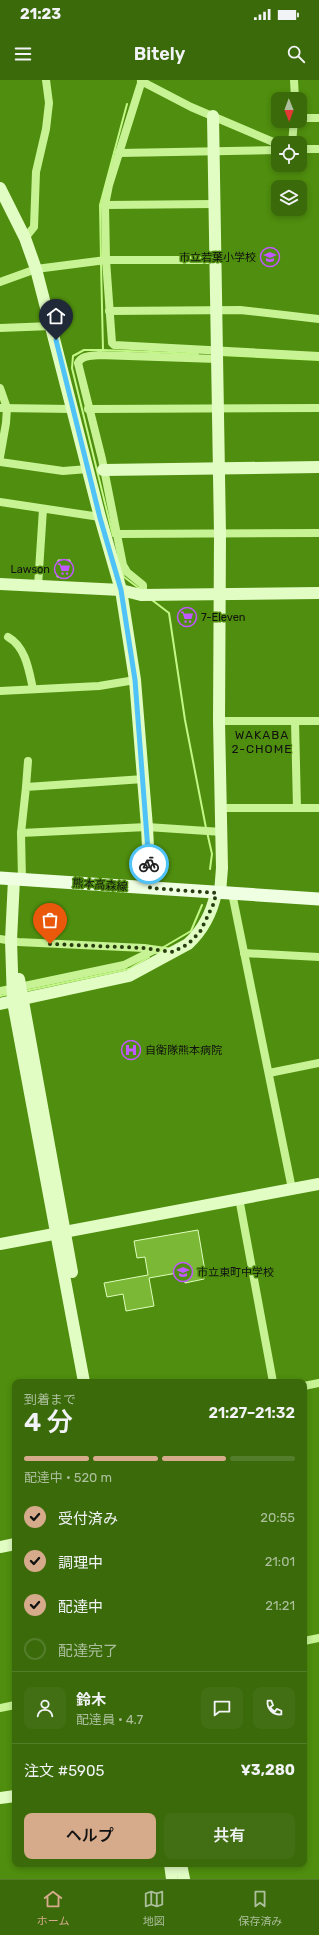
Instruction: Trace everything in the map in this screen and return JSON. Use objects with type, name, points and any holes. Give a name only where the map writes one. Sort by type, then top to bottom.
[{"type":"main road","name":"熊本高森線","points":[[0,878],[319,900]]},
{"type":"street","points":[[25,238],[34,227],[36,172],[46,129],[49,102],[46,80]]},
{"type":"street","points":[[217,356],[114,345],[112,343],[106,260],[105,205],[141,80],[213,116],[271,141]]},
{"type":"street","points":[[294,80],[295,92]]},
{"type":"street","points":[[213,116],[219,409],[219,721],[223,893],[244,952],[292,1188]]},
{"type":"street","points":[[307,118],[319,118]]},
{"type":"street","points":[[307,149],[319,149]]},
{"type":"street","points":[[119,153],[271,150]]},
{"type":"street","points":[[0,188],[25,238],[36,269],[73,409],[117,534],[123,565],[127,572],[143,585],[143,595]]},
{"type":"street","points":[[105,205],[214,204]]},
{"type":"street","points":[[0,282],[36,269],[106,260],[216,260]]},
{"type":"street","points":[[109,310],[217,309],[240,310],[319,319]]},
{"type":"street","points":[[0,328],[52,326]]},
{"type":"street","points":[[150,888],[144,779],[135,680],[121,590],[100,518],[88,409],[78,363],[80,359],[87,356],[319,356]]},
{"type":"street","points":[[0,388],[6,423],[0,457]]},
{"type":"street","points":[[3,408],[73,409]]},
{"type":"street","points":[[88,409],[319,408]]},
{"type":"street","points":[[0,462],[63,470],[319,467]]},
{"type":"street","points":[[0,502],[100,518]]},
{"type":"street","points":[[38,586],[43,509]]},
{"type":"street","points":[[117,534],[319,533]]},
{"type":"street","points":[[0,584],[121,590],[143,595],[319,593]]},
{"type":"street","points":[[8,638],[15,641],[24,656],[33,689]]},
{"type":"street","points":[[0,691],[99,686],[135,680]]},
{"type":"street","points":[[219,721],[319,722]]},
{"type":"street","points":[[295,722],[297,808]]},
{"type":"street","points":[[28,761],[18,879],[10,941],[17,995],[60,1233],[84,1379]]},
{"type":"street","points":[[26,787],[144,779]]},
{"type":"street","points":[[221,808],[319,808]]},
{"type":"street","points":[[21,833],[147,827],[222,832]]},
{"type":"street","points":[[0,991],[17,995],[129,976],[169,952],[188,944],[200,932],[214,903],[223,893]]},
{"type":"street","points":[[10,941],[169,952]]},
{"type":"street","points":[[0,1004],[17,995],[124,965],[154,950]]},
{"type":"street","points":[[244,952],[319,957]]},
{"type":"street","points":[[269,1073],[319,1063]]},
{"type":"street","points":[[0,1244],[319,1184]]},
{"type":"street","points":[[239,1198],[272,1379]]},
{"type":"street","points":[[60,1233],[90,1379]]},
{"type":"street","points":[[307,1385],[319,1383]]},
{"type":"street","points":[[0,1547],[12,1545]]},
{"type":"street","points":[[307,1640],[319,1638]]},
{"type":"street","points":[[0,1708],[12,1706]]},
{"type":"street","points":[[0,1798],[12,1796]]},
{"type":"street","points":[[170,1867],[172,1879]]},
{"type":"street","points":[[182,1867],[184,1879]]},
{"type":"building","name":"Lawson","points":[[58,560],[70,560],[69,577],[57,577]]},
{"type":"building","points":[[198,1230],[205,1271],[203,1272],[204,1279],[185,1283],[183,1272],[149,1278],[154,1306],[126,1311],[123,1294],[107,1297],[104,1283],[148,1275],[145,1257],[137,1258],[134,1241]]},
{"type":"waterway","points":[[101,259],[100,205],[127,104]]},
{"type":"waterway","points":[[101,263],[103,350]]},
{"type":"waterway","points":[[113,536],[72,368],[73,356],[84,350],[198,354]]},
{"type":"waterway","points":[[220,355],[319,360]]},
{"type":"waterway","points":[[122,571],[124,577],[140,589]]},
{"type":"waterway","points":[[152,600],[169,613],[185,720],[206,828]]},
{"type":"waterway","points":[[207,832],[212,854],[210,869]]},
{"type":"waterway","points":[[162,948],[191,931],[202,905]]},
{"type":"waterway","points":[[25,991],[129,969],[149,957]]},
{"type":"waterway","points":[[0,996],[9,994]]},
{"type":"way so far","points":[[50,944],[144,948],[173,952],[188,944],[200,932],[214,903],[216,893],[150,888],[149,864]]},
{"type":"place","name":"市立若葉小学校","points":[[270,257]]},
{"type":"place","name":"Lawson","points":[[64,569]]},
{"type":"place","name":"7-Eleven","points":[[187,617]]},
{"type":"place","name":"自衛隊熊本病院","points":[[131,1050]]},
{"type":"place","name":"市立東町中学校","points":[[183,1272]]},
{"type":"district","name":"WAKABA 2-CHOME","points":[[262,742]]},
{"type":"route","points":[[56,340],[100,518],[121,590],[135,680],[149,864]]}]
